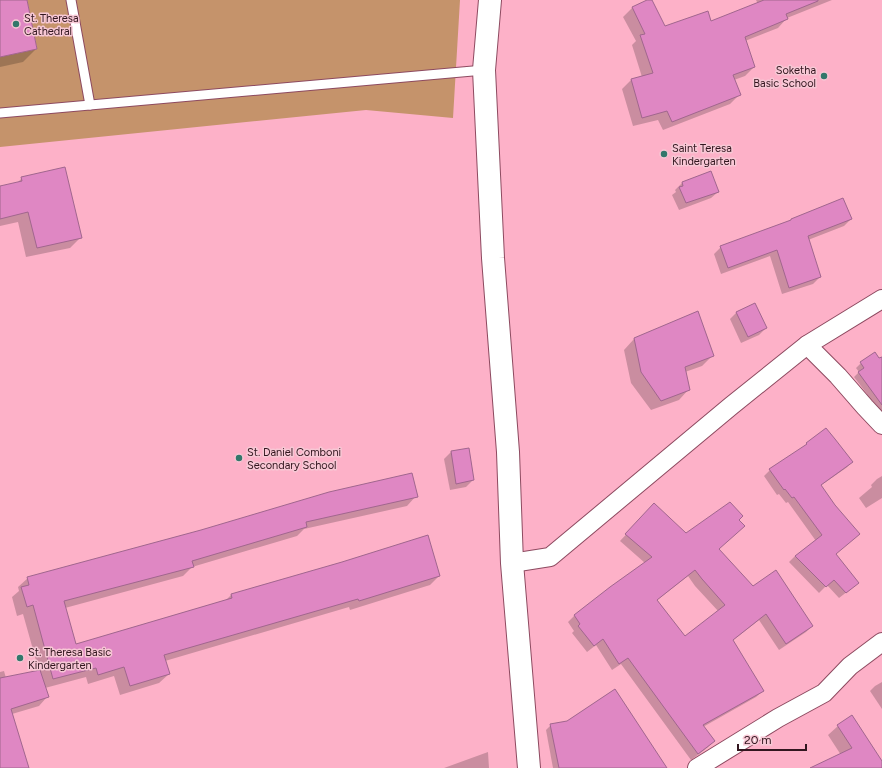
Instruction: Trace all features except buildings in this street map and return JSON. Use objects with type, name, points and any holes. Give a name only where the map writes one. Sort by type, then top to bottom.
[{"type":"street","points":[[490,0],[484,70],[493,258],[508,452],[512,563],[529,768]]},
{"type":"street","points":[[512,563],[550,557],[808,344],[882,299]]},
{"type":"street","points":[[808,344],[882,425]]},
{"type":"street","points":[[697,768],[778,718],[824,693],[850,666],[882,642]]},
{"type":"lane","points":[[71,0],[90,105]]},
{"type":"lane","points":[[0,112],[484,70]]},
{"type":"shaded area","points":[[27,0],[460,0],[453,118],[366,110],[0,147],[0,57],[37,49]]},
{"type":"place","name":"St. Theresa Cathedral","points":[[16,24]]},
{"type":"place","name":"Soketha Basic School","points":[[824,76]]},
{"type":"place","name":"Saint Teresa Kindergarten","points":[[664,154]]},
{"type":"place","name":"St. Daniel Comboni Secondary School","points":[[239,458]]},
{"type":"place","name":"St. Theresa Basic Kindergarten","points":[[20,658]]}]
